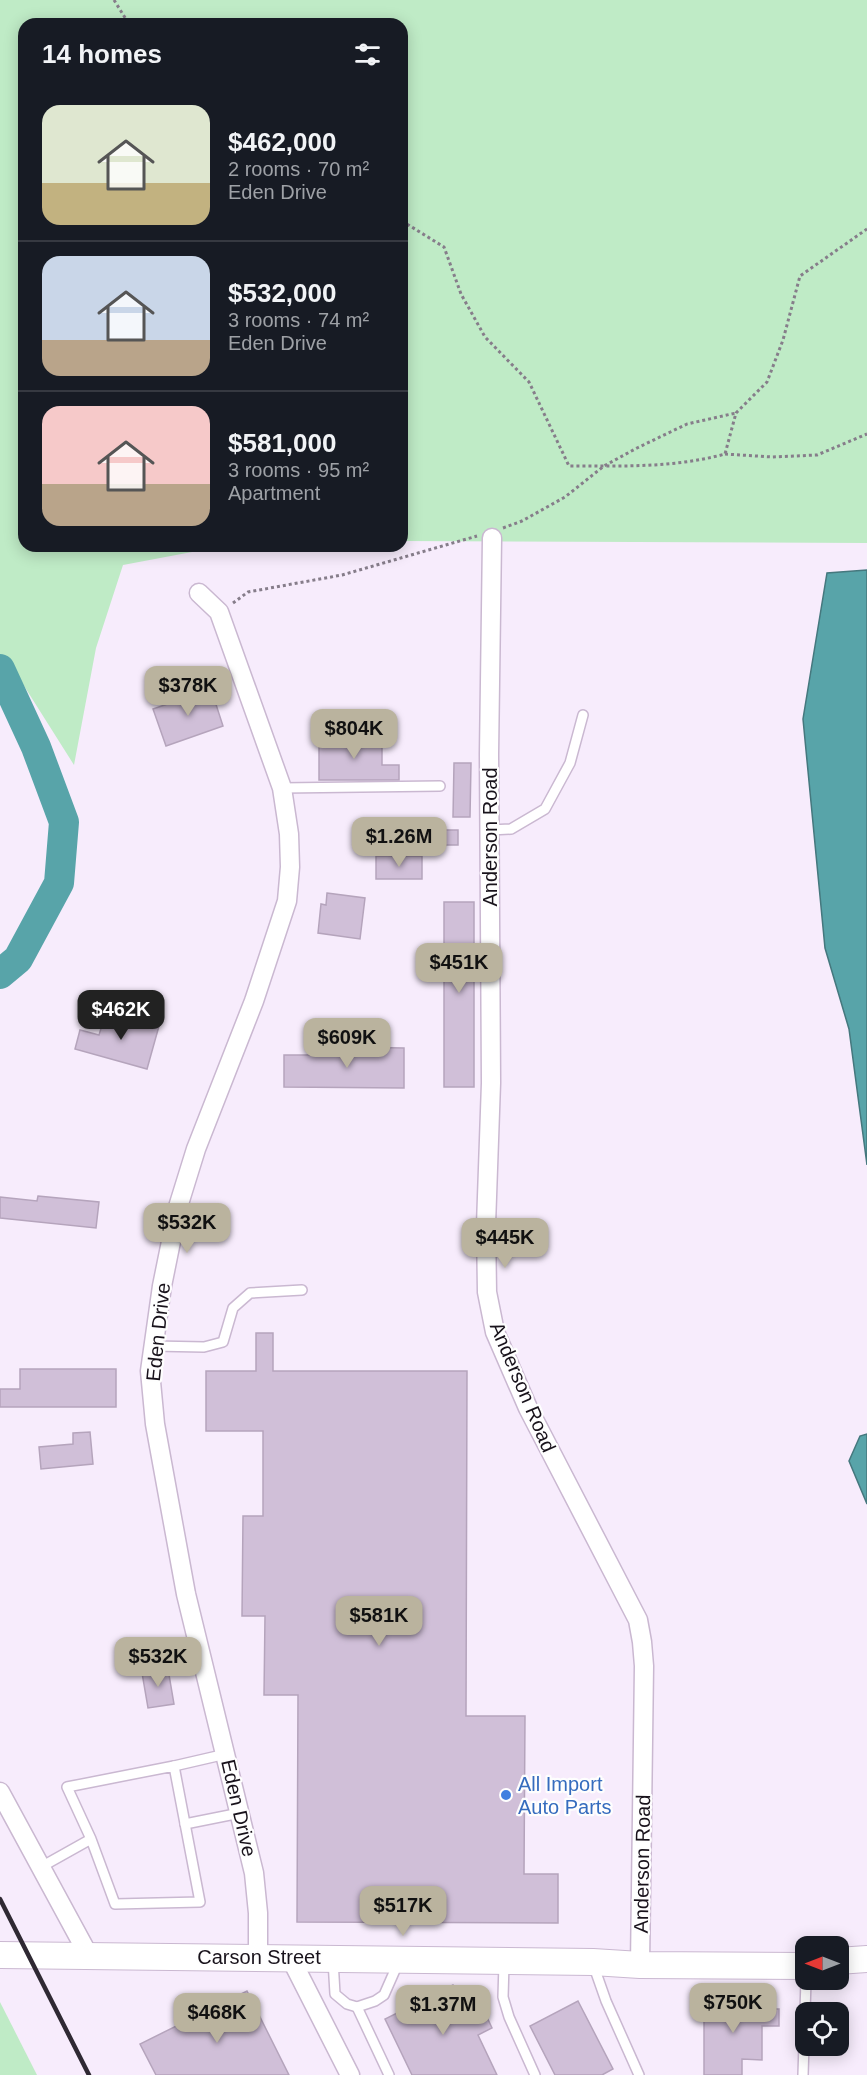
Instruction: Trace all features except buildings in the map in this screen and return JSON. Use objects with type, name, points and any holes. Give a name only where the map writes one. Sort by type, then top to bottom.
[{"type":"street","name":"Anderson Road","points":[[492,533],[491,1083],[486,1225],[487,1292],[495,1332],[528,1408],[638,1620],[644,1666],[640,1965]]},
{"type":"street","name":"Eden Drive","points":[[199,592],[219,612],[282,788],[289,834],[290,867],[286,901],[254,1001],[196,1149],[178,1207],[150,1371],[157,1436],[186,1594],[254,1873],[258,1913],[258,1957]]},
{"type":"street","points":[[0,1792],[89,1956]]},
{"type":"street","name":"Carson Street","points":[[0,1955],[290,1957],[593,1962],[640,1965],[795,1966]]},
{"type":"street","points":[[290,1957],[350,2075]]},
{"type":"street","points":[[849,1960],[867,1959]]},
{"type":"lane","points":[[490,830],[511,829],[545,808],[570,764],[583,715]]},
{"type":"lane","points":[[282,788],[440,786]]},
{"type":"lane","points":[[153,1346],[204,1347],[223,1342],[233,1308],[250,1293],[302,1290]]},
{"type":"lane","points":[[174,1766],[200,1902],[115,1904],[91,1839],[67,1787],[226,1754]]},
{"type":"lane","points":[[185,1824],[240,1813]]},
{"type":"lane","points":[[41,1867],[91,1839]]},
{"type":"lane","points":[[333,1958],[335,1994],[347,2004],[357,2007],[375,2001],[384,1995],[400,1959]]},
{"type":"lane","points":[[504,1960],[503,1997],[508,2017],[535,2075]]},
{"type":"lane","points":[[593,1962],[606,2001],[639,2075]]},
{"type":"lane","points":[[802,2075],[806,1990]]},
{"type":"lane","points":[[357,2007],[389,2075]]},
{"type":"path","points":[[114,0],[125,18]]},
{"type":"path","points":[[408,225],[444,247],[461,294],[485,337],[529,382],[569,466],[663,466],[699,461],[725,454],[772,457],[817,455],[867,434]]},
{"type":"path","points":[[725,454],[736,413],[767,382],[783,340],[800,276],[867,229]]},
{"type":"path","points":[[219,612],[248,592],[342,575],[492,533],[522,521],[566,497],[604,466],[687,424],[736,413]]},
{"type":"green space","points":[[0,0],[867,0],[867,543],[408,541],[408,18],[18,18],[18,552],[192,552],[123,565],[96,648],[74,765],[14,670],[0,666]]},
{"type":"green space","points":[[0,2002],[37,2075],[0,2075]]},
{"type":"water","points":[[867,570],[867,1165],[849,1029],[825,948],[803,719],[827,573]]},
{"type":"water","points":[[867,1434],[867,1504],[849,1461],[860,1436]]},
{"type":"waterway","points":[[0,669],[36,747],[64,822],[59,883],[18,959],[0,974]]},
{"type":"railway","points":[[0,1899],[89,2075]]},
{"type":"place","name":"All Import Auto Parts","points":[[506,1795]]}]
